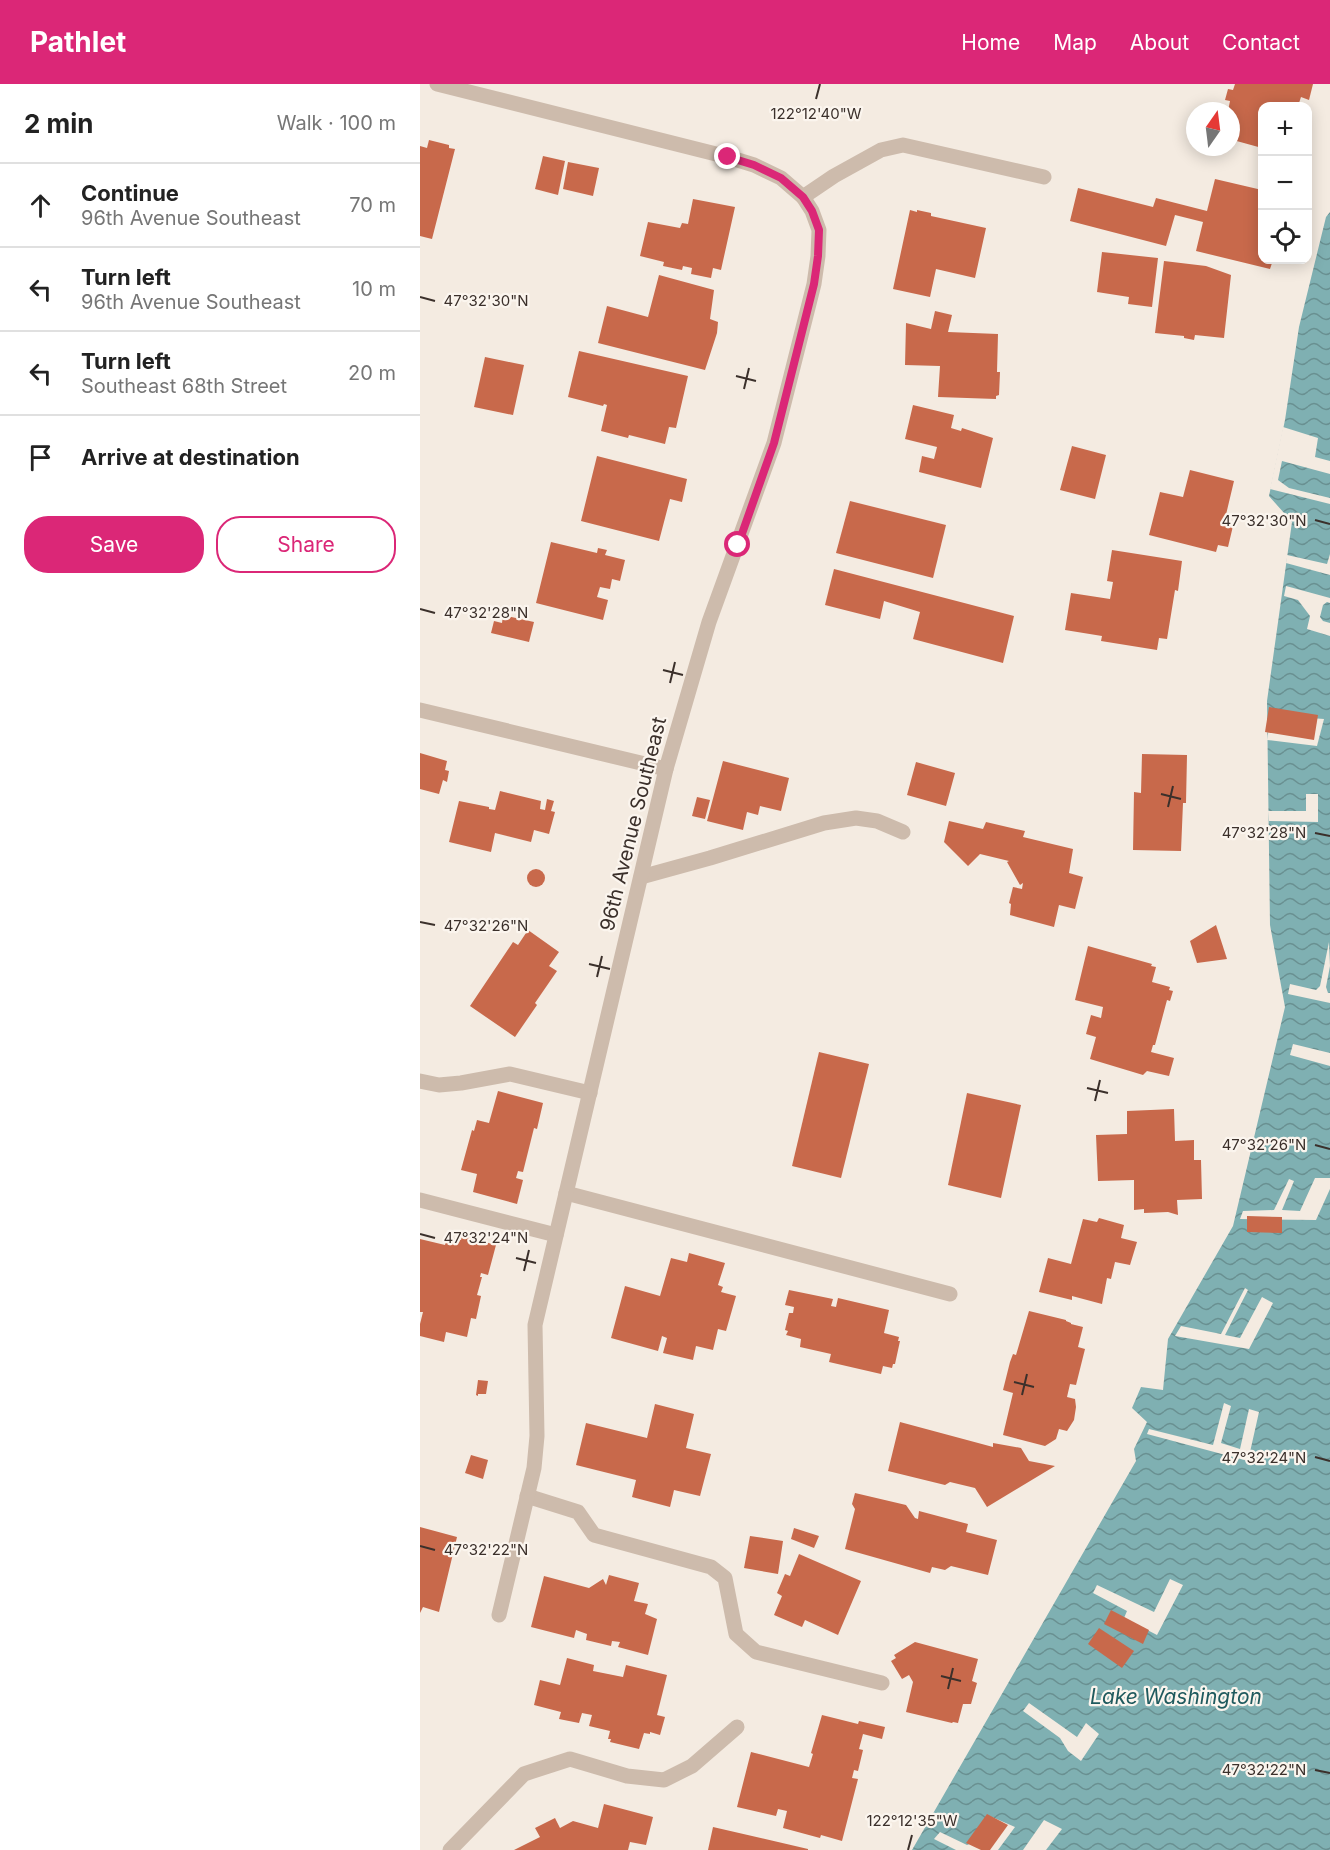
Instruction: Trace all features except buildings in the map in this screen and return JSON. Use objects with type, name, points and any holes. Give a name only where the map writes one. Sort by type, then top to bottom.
[{"type":"street","points":[[437,84],[754,165],[781,178],[803,197],[834,176],[881,150],[903,145],[1044,177]]},
{"type":"street","name":"96th Avenue Southeast","points":[[499,1615],[534,1468],[537,1436],[535,1324],[640,878],[666,769],[709,622],[774,443],[814,284],[819,230],[812,211],[803,197]]},
{"type":"street","points":[[420,710],[666,769]]},
{"type":"street","points":[[640,878],[824,823],[856,818],[877,821],[903,832]]},
{"type":"street","points":[[420,1081],[439,1085],[510,1074],[590,1093]]},
{"type":"street","points":[[566,1193],[950,1294]]},
{"type":"street","points":[[420,1200],[556,1235]]},
{"type":"street","points":[[527,1496],[578,1512],[594,1535],[711,1567],[725,1578],[736,1634],[756,1652],[882,1683]]},
{"type":"street","points":[[450,1850],[524,1774],[570,1759],[627,1776],[664,1780],[692,1766],[737,1727]]},
{"type":"water","name":"Lake Washington","points":[[1330,212],[1330,1850],[912,1850],[1136,1461],[1134,1449],[1147,1422],[1132,1408],[1141,1387],[1163,1390],[1168,1339],[1233,1226],[1285,1007],[1270,925],[1267,701],[1292,522],[1269,496],[1285,420],[1299,327],[1326,217]]},
{"type":"pier","points":[[1283,427],[1318,438],[1315,457],[1330,461],[1330,474],[1282,461],[1278,480],[1289,488],[1330,498],[1330,504],[1270,489]]},
{"type":"pier","points":[[1330,554],[1330,575],[1286,563],[1287,555],[1327,564]]},
{"type":"pier","points":[[1286,586],[1330,598],[1330,603],[1323,605],[1320,617],[1323,621],[1330,623],[1330,636],[1307,629],[1310,616],[1298,600],[1284,596]]},
{"type":"pier","points":[[1271,715],[1324,719],[1317,746],[1267,740]]},
{"type":"pier","points":[[1306,794],[1318,794],[1318,822],[1269,821],[1268,811],[1306,811]]},
{"type":"pier","points":[[1329,942],[1330,966],[1326,987],[1330,993],[1330,1003],[1288,994],[1290,984],[1316,990],[1320,986]]},
{"type":"pier","points":[[1293,1044],[1330,1053],[1330,1066],[1290,1055]]},
{"type":"pier","points":[[1315,1178],[1330,1178],[1330,1189],[1316,1220],[1240,1219],[1243,1211],[1274,1210],[1289,1179],[1294,1181],[1282,1210],[1300,1211]]},
{"type":"pier","points":[[1245,1288],[1248,1290],[1225,1335],[1240,1338],[1262,1297],[1273,1303],[1249,1349],[1175,1336],[1181,1326],[1221,1334]]},
{"type":"pier","points":[[1224,1403],[1231,1406],[1221,1443],[1240,1449],[1249,1409],[1259,1412],[1248,1461],[1147,1434],[1149,1429],[1213,1445]]},
{"type":"pier","points":[[1170,1579],[1183,1585],[1157,1635],[1124,1618],[1127,1611],[1093,1593],[1097,1585],[1154,1612]]},
{"type":"pier","points":[[1029,1703],[1077,1737],[1086,1723],[1099,1734],[1081,1761],[1068,1751],[1060,1738],[1023,1711]]},
{"type":"pier","points":[[992,1817],[1015,1827],[998,1850],[956,1850],[934,1839],[940,1832],[967,1845],[972,1843]]},
{"type":"pier","points":[[1044,1820],[1062,1829],[1046,1850],[1023,1850]]},
{"type":"route","points":[[728,157],[754,165],[781,178],[803,197],[812,211],[819,230],[814,284],[774,443],[738,545]]}]
